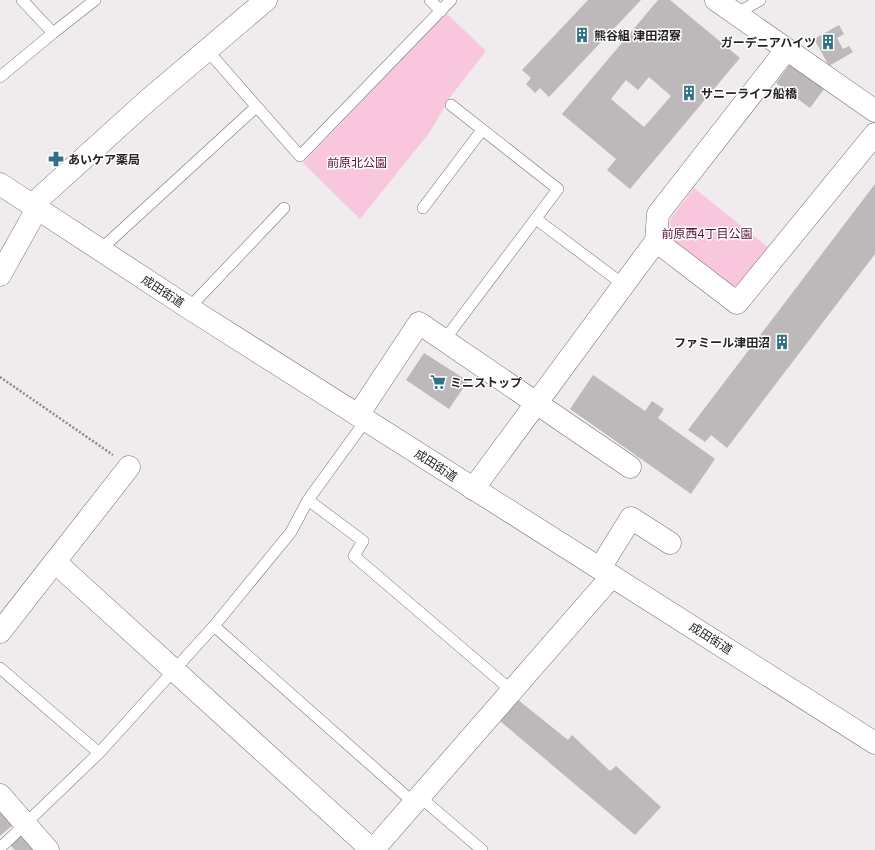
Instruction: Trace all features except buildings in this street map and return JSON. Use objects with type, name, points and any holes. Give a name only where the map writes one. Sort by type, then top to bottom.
[{"type":"main road","points":[[0,275],[34,207],[146,101],[266,0]]},
{"type":"main road","points":[[716,0],[875,111]]},
{"type":"main road","points":[[473,489],[656,241],[658,214],[786,50]]},
{"type":"main road","points":[[656,241],[737,303],[875,134]]},
{"type":"main road","name":"成田街道","points":[[0,184],[189,308],[875,743]]},
{"type":"main road","points":[[362,418],[419,323],[445,339],[535,403],[630,467]]},
{"type":"main road","points":[[0,632],[130,467]]},
{"type":"main road","points":[[55,562],[373,850],[512,691],[606,572],[631,518],[670,542]]},
{"type":"main road","points":[[0,796],[48,850]]},
{"type":"lane","points":[[22,0],[53,34]]},
{"type":"lane","points":[[0,77],[95,0]]},
{"type":"lane","points":[[430,0],[442,10]]},
{"type":"lane","points":[[207,50],[300,156],[451,0]]},
{"type":"lane","points":[[736,14],[760,0]]},
{"type":"lane","points":[[445,339],[558,189],[451,104]]},
{"type":"lane","points":[[100,250],[256,107]]},
{"type":"lane","points":[[423,208],[482,130]]},
{"type":"lane","points":[[189,308],[284,208]]},
{"type":"lane","points":[[536,219],[624,285]]},
{"type":"lane","points":[[0,848],[99,753],[214,626],[291,532],[308,500],[362,418]]},
{"type":"lane","points":[[308,500],[364,541],[354,556],[512,691]]},
{"type":"lane","points":[[214,626],[417,800],[482,850]]},
{"type":"lane","points":[[0,668],[99,753]]},
{"type":"path","points":[[0,377],[130,467]]},
{"type":"green space","name":"前原北公園","points":[[446,13],[486,51],[451,96],[430,132],[360,219],[303,163]]},
{"type":"green space","name":"前原西4丁目公園","points":[[694,188],[769,248],[742,285],[729,286],[670,240],[670,220]]},
{"type":"place","name":"熊谷組 津田沼寮","points":[[582,35]]},
{"type":"place","name":"ガーデニアハイツ","points":[[828,42]]},
{"type":"place","name":"サニーライフ船橋","points":[[689,93]]},
{"type":"place","name":"あいケア薬局","points":[[56,159]]},
{"type":"place","name":"ファミール津田沼","points":[[782,342]]},
{"type":"place","name":"ミニストップ","points":[[438,382]]}]
